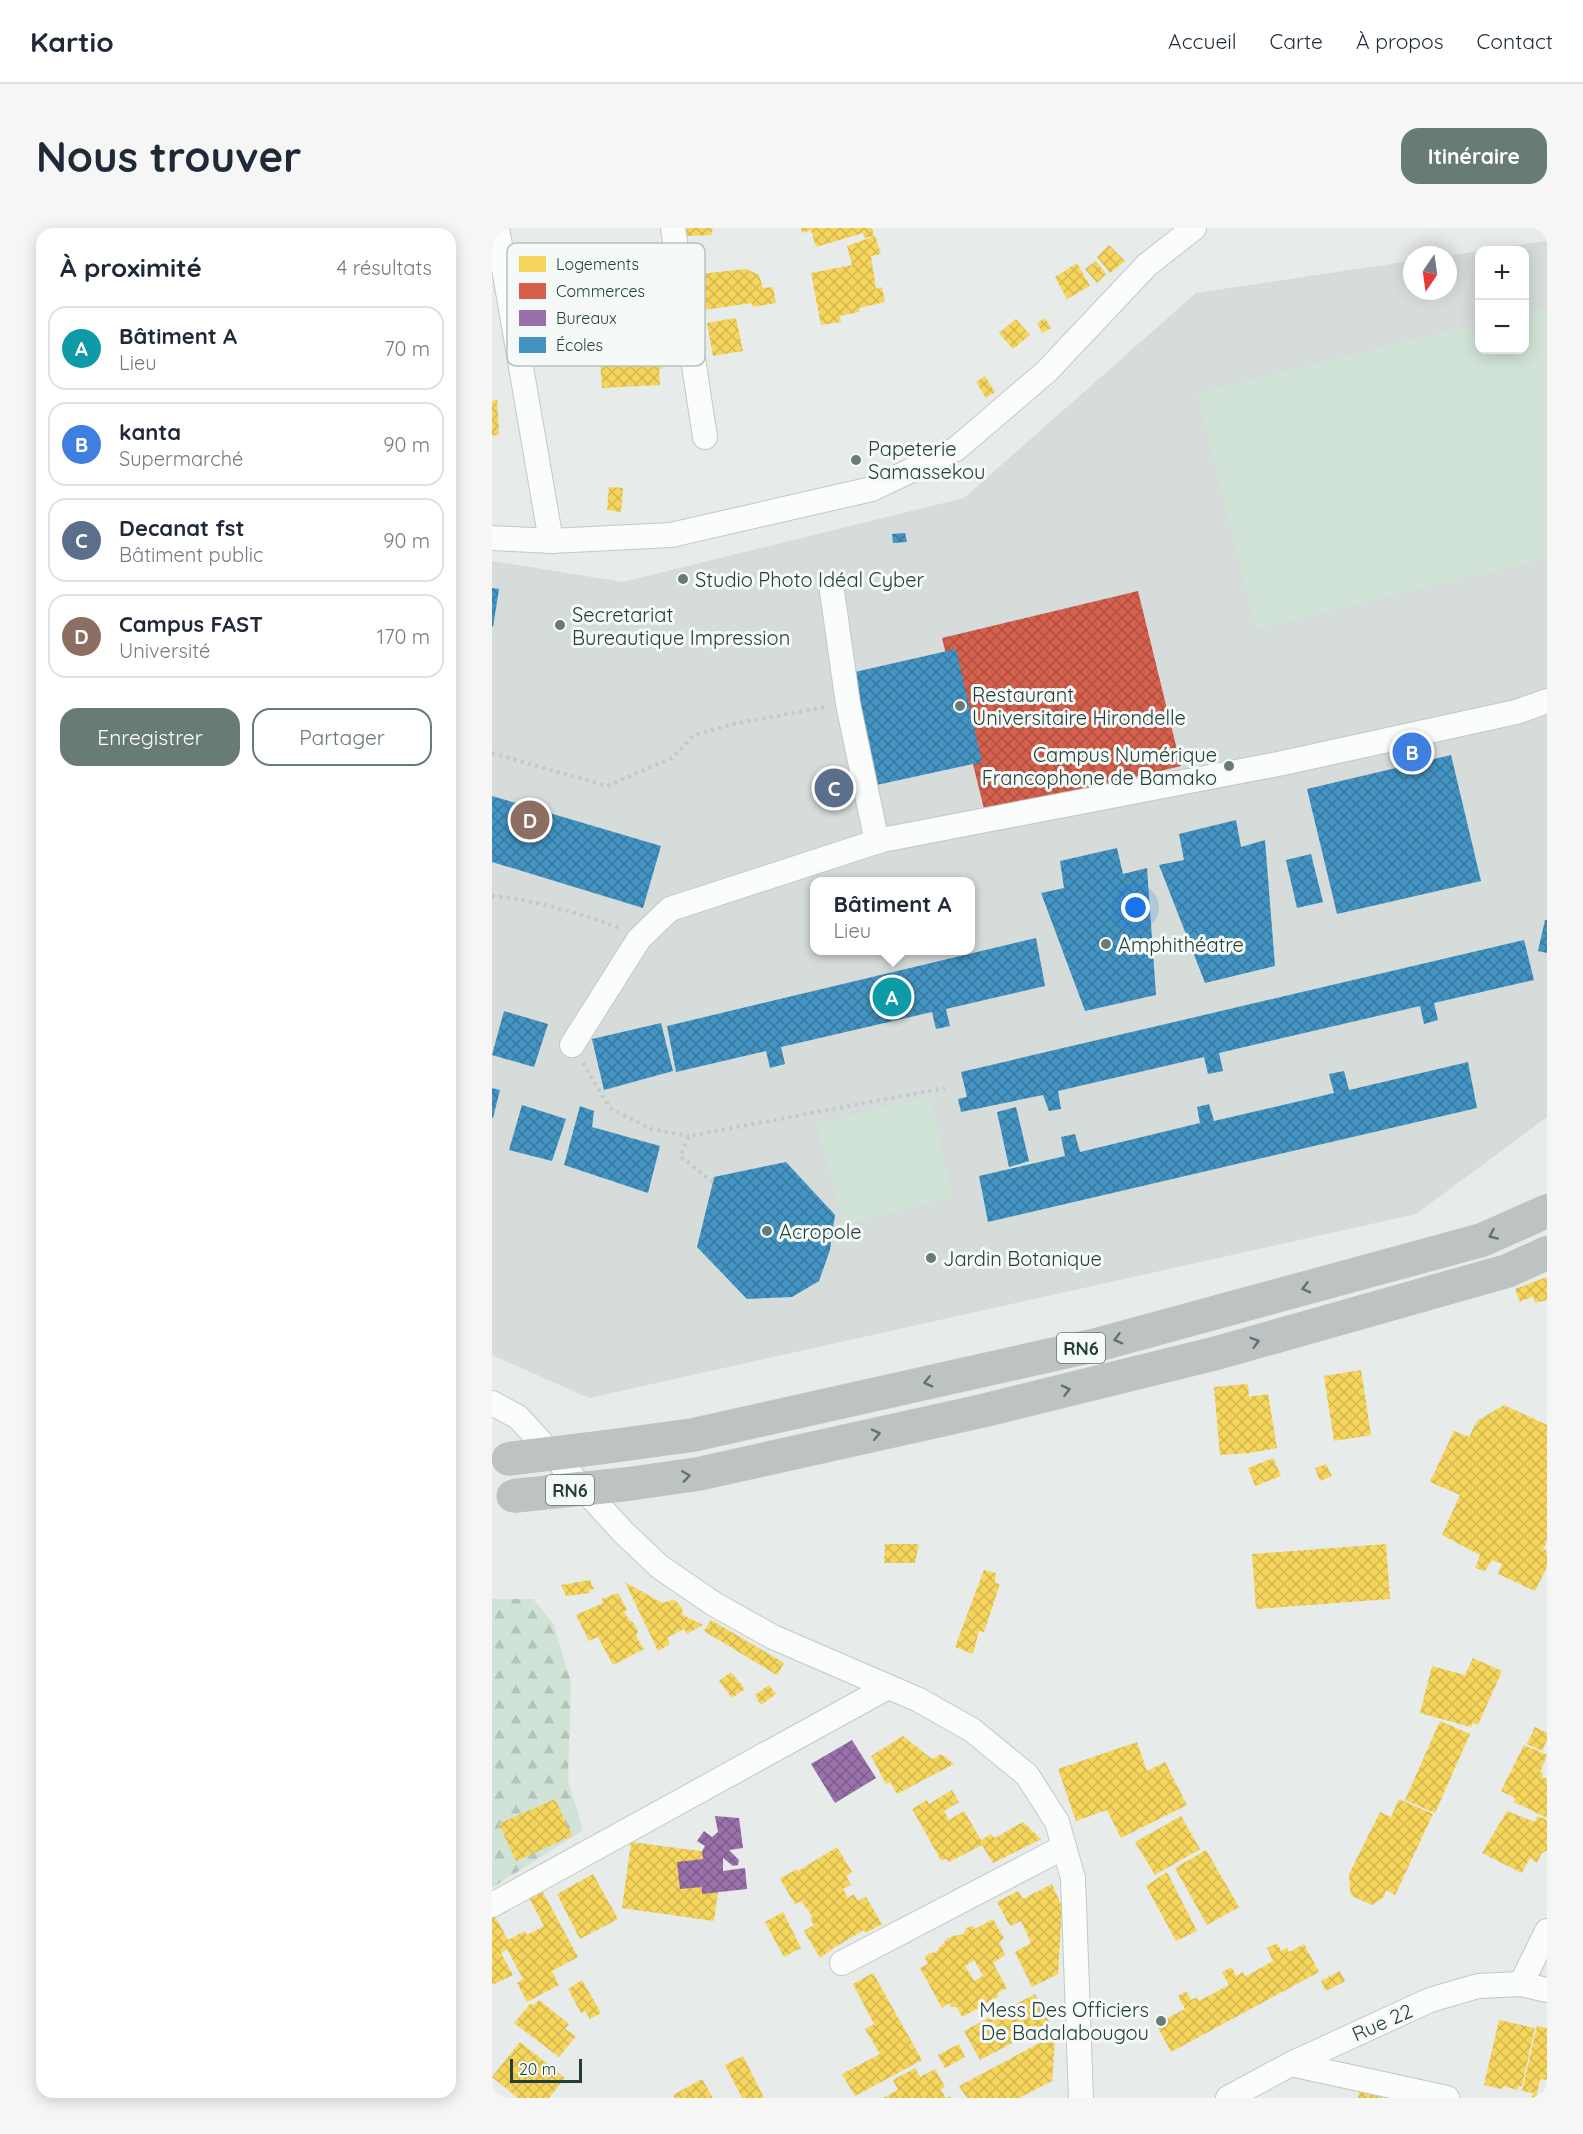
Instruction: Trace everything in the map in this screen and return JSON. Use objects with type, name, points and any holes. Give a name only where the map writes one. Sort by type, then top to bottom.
[{"type":"highway","name":"RN6","points":[[500,1459],[693,1435],[1100,1344],[1482,1240],[1547,1212]]},
{"type":"highway","name":"RN6","points":[[503,1496],[628,1484],[709,1472],[986,1410],[1217,1353],[1507,1271],[1547,1253]]},
{"type":"street","points":[[497,228],[507,286]]},
{"type":"street","points":[[673,228],[675,243]]},
{"type":"street","points":[[492,538],[551,541],[671,535],[872,489],[956,449],[1047,371],[1147,265],[1194,228]]},
{"type":"street","points":[[521,366],[551,541]]},
{"type":"street","points":[[694,366],[705,437]]},
{"type":"street","points":[[832,591],[848,704],[877,842]]},
{"type":"street","points":[[572,1045],[641,937],[670,909],[877,842],[1278,764],[1516,712],[1547,701]]},
{"type":"street","points":[[492,1403],[518,1417],[624,1533],[660,1567],[714,1604],[773,1637],[919,1700],[972,1730],[1028,1775],[1057,1822],[1073,1878],[1081,2098]]},
{"type":"street","points":[[492,1905],[888,1687]]},
{"type":"street","points":[[842,1964],[1064,1847]]},
{"type":"street","points":[[1521,1984],[1547,1931]]},
{"type":"street","name":"Rue 22","points":[[1228,2098],[1291,2064],[1430,2000],[1478,1986],[1521,1984],[1547,1990]]},
{"type":"street","points":[[1291,2064],[1447,2098]]},
{"type":"path","points":[[492,753],[607,786],[672,758],[694,735],[733,724],[848,704]]},
{"type":"path","points":[[492,896],[547,906],[606,923],[641,937]]},
{"type":"path","points":[[572,1045],[610,1108],[651,1129],[689,1136],[945,1088]]},
{"type":"path","points":[[689,1136],[680,1156],[713,1182]]},
{"type":"shaded area","points":[[1547,241],[1547,1117],[1416,1214],[589,1398],[492,1355],[492,561],[623,582],[964,498],[1196,293],[1403,262],[1403,300],[1457,300],[1457,255],[1475,252],[1475,354],[1529,354],[1529,246],[1511,246]]},
{"type":"green space","points":[[1547,307],[1547,558],[1256,629],[1197,393],[1475,325],[1475,354],[1529,354],[1529,312]]},
{"type":"green space","points":[[929,1096],[953,1197],[844,1225],[817,1125]]},
{"type":"green space","points":[[492,1599],[533,1599],[553,1623],[571,1682],[568,1780],[583,1830],[492,1888]]},
{"type":"building: Logements","points":[[686,228],[713,228],[711,235],[687,236]]},
{"type":"building: Logements","points":[[801,228],[872,228],[874,236],[864,238],[863,233],[816,247],[811,230],[802,233]]},
{"type":"building: Logements","points":[[875,236],[881,254],[871,256],[876,289],[882,287],[885,302],[859,308],[859,312],[840,316],[841,322],[821,325],[811,273],[852,265],[847,246]]},
{"type":"building: Logements","points":[[1109,245],[1125,261],[1110,273],[1097,257]]},
{"type":"building: Logements","points":[[1096,261],[1106,274],[1097,283],[1085,269]]},
{"type":"building: Logements","points":[[1077,263],[1090,286],[1067,299],[1055,277]]},
{"type":"building: Logements","points":[[746,269],[759,275],[763,288],[773,287],[776,303],[753,307],[751,303],[705,310],[705,273]]},
{"type":"building: Logements","points":[[736,318],[743,351],[713,356],[707,323]]},
{"type":"building: Logements","points":[[1045,318],[1051,328],[1042,333],[1037,323]]},
{"type":"building: Logements","points":[[1016,319],[1030,335],[1013,349],[999,333]]},
{"type":"building: Logements","points":[[600,366],[662,366],[662,369],[659,369],[660,385],[602,388]]},
{"type":"building: Logements","points":[[985,376],[995,392],[986,398],[976,382]]},
{"type":"building: Logements","points":[[497,400],[499,435],[492,436],[492,401]]},
{"type":"building: Logements","points":[[609,487],[623,488],[621,512],[607,510]]},
{"type":"building: Logements","points":[[1547,1277],[1547,1300],[1535,1303],[1533,1296],[1520,1302],[1515,1289]]},
{"type":"building: Logements","points":[[1361,1370],[1371,1435],[1334,1441],[1324,1376]]},
{"type":"building: Logements","points":[[1248,1384],[1249,1397],[1268,1394],[1277,1448],[1220,1455],[1214,1387]]},
{"type":"building: Logements","points":[[1504,1405],[1547,1425],[1547,1541],[1543,1549],[1547,1551],[1547,1567],[1535,1591],[1498,1574],[1502,1564],[1492,1560],[1485,1571],[1475,1568],[1480,1555],[1442,1535],[1460,1495],[1430,1482],[1454,1431],[1469,1437],[1477,1421]]},
{"type":"building: Logements","points":[[1273,1458],[1281,1476],[1255,1486],[1248,1468]]},
{"type":"building: Logements","points":[[1326,1464],[1332,1476],[1320,1481],[1315,1468]]},
{"type":"building: Logements","points":[[885,1544],[919,1544],[915,1563],[884,1563]]},
{"type":"building: Logements","points":[[1386,1544],[1390,1599],[1256,1609],[1252,1554]]},
{"type":"building: Logements","points":[[984,1570],[996,1573],[995,1583],[1000,1584],[984,1632],[979,1631],[973,1654],[955,1647]]},
{"type":"building: Logements","points":[[590,1580],[594,1589],[589,1590],[590,1593],[566,1596],[561,1585]]},
{"type":"building: Logements","points":[[625,1582],[662,1603],[676,1601],[682,1608],[683,1615],[703,1625],[687,1634],[684,1629],[667,1638],[670,1644],[658,1651]]},
{"type":"building: Logements","points":[[618,1593],[627,1610],[624,1612],[638,1631],[636,1636],[644,1649],[613,1665],[598,1637],[589,1641],[576,1615],[603,1603],[602,1599]]},
{"type":"building: Logements","points":[[711,1620],[784,1663],[777,1675],[704,1631]]},
{"type":"building: Logements","points":[[1473,1658],[1502,1671],[1478,1725],[1472,1723],[1471,1727],[1420,1713],[1432,1666],[1465,1675]]},
{"type":"building: Logements","points":[[731,1672],[745,1689],[732,1698],[719,1681]]},
{"type":"building: Logements","points":[[769,1685],[776,1694],[761,1705],[755,1695]]},
{"type":"building: Logements","points":[[1440,1721],[1470,1734],[1435,1813],[1405,1800]]},
{"type":"building: Logements","points":[[1535,1727],[1547,1733],[1547,1740],[1542,1751],[1527,1744]]},
{"type":"building: Logements","points":[[903,1736],[932,1759],[941,1754],[954,1764],[897,1794],[890,1782],[886,1784],[871,1756]]},
{"type":"building: Logements","points":[[1137,1742],[1147,1771],[1165,1762],[1187,1805],[1121,1838],[1107,1810],[1076,1821],[1058,1769]]},
{"type":"building: Logements","points":[[1524,1745],[1547,1755],[1540,1772],[1543,1773],[1542,1777],[1547,1779],[1547,1818],[1514,1802],[1515,1798],[1501,1791]]},
{"type":"building: Logements","points":[[952,1790],[959,1802],[944,1811],[949,1820],[964,1811],[981,1840],[991,1834],[995,1838],[1023,1822],[1041,1839],[993,1863],[982,1845],[949,1862],[947,1859],[941,1860],[912,1809],[927,1800],[929,1804]]},
{"type":"building: Logements","points":[[555,1799],[572,1836],[516,1861],[499,1824]]},
{"type":"building: Logements","points":[[1399,1799],[1433,1814],[1395,1895],[1386,1890],[1384,1897],[1372,1905],[1352,1896],[1349,1874],[1380,1812],[1391,1817]]},
{"type":"building: Logements","points":[[1507,1811],[1535,1822],[1537,1816],[1547,1820],[1547,1850],[1541,1854],[1537,1863],[1530,1858],[1522,1873],[1482,1853]]},
{"type":"building: Logements","points":[[1181,1816],[1200,1849],[1155,1875],[1135,1842]]},
{"type":"building: Logements","points":[[631,1842],[723,1854],[714,1921],[622,1908]]},
{"type":"building: Logements","points":[[837,1847],[852,1872],[846,1876],[851,1885],[843,1889],[848,1898],[854,1894],[858,1901],[866,1897],[882,1924],[866,1933],[864,1930],[820,1958],[804,1931],[814,1925],[810,1919],[813,1917],[801,1901],[795,1904],[780,1879],[797,1869],[798,1871]]},
{"type":"building: Logements","points":[[1206,1850],[1239,1907],[1207,1925],[1175,1868]]},
{"type":"building: Logements","points":[[1167,1872],[1197,1931],[1176,1941],[1146,1886]]},
{"type":"building: Logements","points":[[593,1874],[618,1919],[580,1939],[557,1894]]},
{"type":"building: Logements","points":[[538,1883],[578,1957],[552,1971],[559,1985],[527,2002],[517,1983],[523,1979],[507,1949],[501,1953],[513,1975],[492,1985],[492,1911],[508,1940],[525,1931],[527,1935],[544,1926],[525,1890]]},
{"type":"building: Logements","points":[[1052,1884],[1062,1907],[1058,1974],[1032,1987],[1015,1952],[1031,1943],[1021,1921],[1010,1926],[997,1902],[1018,1891],[1023,1899]]},
{"type":"building: Logements","points":[[783,1912],[801,1948],[784,1957],[765,1922]]},
{"type":"building: Logements","points":[[993,1919],[1004,1938],[999,1942],[1005,1955],[993,1963],[1007,1988],[997,1993],[998,1997],[962,2017],[957,2007],[951,2007],[949,2003],[942,2008],[920,1968],[928,1964],[925,1958],[928,1954],[936,1952],[947,1939],[964,1934],[966,1928],[973,1926],[975,1929]],"holes":[[[974,1960],[983,1976],[974,1981],[965,1966]]]},
{"type":"building: Logements","points":[[1277,1943],[1281,1951],[1287,1948],[1289,1952],[1304,1944],[1319,1972],[1171,2052],[1156,2024],[1185,2009],[1178,1996],[1186,1991],[1191,2000],[1197,1997],[1199,2001],[1229,1985],[1222,1972],[1232,1967],[1236,1976],[1243,1972],[1245,1977],[1273,1961],[1267,1948]]},
{"type":"building: Logements","points":[[1340,1971],[1345,1981],[1326,1991],[1321,1981]]},
{"type":"building: Logements","points":[[873,1973],[922,2060],[855,2096],[842,2074],[880,2054],[865,2029],[874,2024],[853,1984]]},
{"type":"building: Logements","points":[[582,1980],[601,2013],[590,2019],[585,2011],[581,2013],[568,1989]]},
{"type":"building: Logements","points":[[1035,1994],[1050,2023],[980,2060],[964,2031]]},
{"type":"building: Logements","points":[[539,2000],[569,2024],[565,2029],[576,2036],[559,2057],[514,2023],[530,2004],[534,2005]]},
{"type":"building: Logements","points":[[1499,2020],[1535,2028],[1522,2086],[1519,2086],[1517,2090],[1504,2086],[1501,2089],[1484,2085]]},
{"type":"building: Logements","points":[[1537,2026],[1547,2028],[1547,2080],[1540,2079],[1536,2098],[1532,2098],[1533,2093],[1522,2091]]},
{"type":"building: Logements","points":[[1049,2038],[1050,2041],[1055,2040],[1052,2081],[1019,2098],[967,2098],[959,2086]]},
{"type":"building: Logements","points":[[520,2042],[565,2078],[549,2098],[518,2098],[492,2077]]},
{"type":"building: Logements","points":[[959,2044],[965,2057],[945,2068],[938,2055]]},
{"type":"building: Logements","points":[[743,2056],[764,2098],[742,2098],[725,2065]]},
{"type":"building: Logements","points":[[915,2068],[920,2077],[935,2069],[945,2087],[941,2089],[945,2098],[883,2098],[898,2090],[893,2080]]},
{"type":"building: Logements","points":[[702,2079],[713,2098],[675,2098],[673,2095]]},
{"type":"building: Logements","points":[[1359,2092],[1382,2097],[1382,2098],[1358,2098]]},
{"type":"building: Commerces","points":[[1138,591],[1181,766],[985,813],[942,638]]},
{"type":"building: Bureaux","points":[[852,1740],[876,1778],[835,1803],[811,1764]]},
{"type":"building: Bureaux","points":[[715,1816],[739,1818],[743,1848],[729,1850],[739,1860],[738,1865],[733,1866],[723,1858],[723,1871],[745,1868],[747,1889],[702,1894],[702,1887],[680,1889],[677,1862],[703,1859],[702,1851],[705,1846],[697,1841],[704,1831],[712,1837],[718,1832]]},
{"type":"building: Écoles","points":[[905,533],[907,542],[893,543],[892,534]]},
{"type":"building: Écoles","points":[[492,588],[499,589],[493,627],[492,626]]},
{"type":"building: Écoles","points":[[956,649],[982,762],[872,786],[846,674]]},
{"type":"building: Écoles","points":[[1451,755],[1481,881],[1337,914],[1307,789]]},
{"type":"building: Écoles","points":[[492,796],[661,846],[643,908],[492,862]]},
{"type":"building: Écoles","name":"Amphithéatre","points":[[1236,820],[1241,847],[1265,840],[1275,966],[1205,983],[1159,865],[1184,860],[1179,834]]},
{"type":"building: Écoles","name":"Amphithéatre","points":[[1117,848],[1123,874],[1147,868],[1156,995],[1085,1011],[1041,893],[1064,888],[1060,861]]},
{"type":"building: Écoles","points":[[1311,854],[1323,902],[1297,908],[1286,860]]},
{"type":"building: Écoles","points":[[1545,920],[1547,920],[1547,953],[1538,951]]},
{"type":"building: Écoles","points":[[1036,938],[1045,986],[946,1009],[950,1026],[936,1029],[932,1012],[781,1047],[785,1064],[770,1068],[766,1051],[676,1072],[667,1026],[965,955],[975,955],[975,953]]},
{"type":"building: Écoles","points":[[1524,940],[1534,980],[1434,1003],[1438,1020],[1424,1024],[1420,1006],[1219,1053],[1223,1071],[1208,1074],[1204,1057],[1058,1091],[1061,1109],[1049,1111],[1043,1095],[961,1112],[958,1099],[967,1097],[961,1072]]},
{"type":"building: Écoles","points":[[504,1011],[548,1024],[534,1067],[492,1055]]},
{"type":"building: Écoles","points":[[661,1023],[673,1071],[604,1090],[592,1039]]},
{"type":"building: Écoles","points":[[1468,1062],[1477,1108],[988,1222],[979,1176],[1065,1156],[1061,1137],[1075,1134],[1080,1152],[1200,1123],[1197,1107],[1209,1104],[1214,1121],[1334,1093],[1329,1074],[1344,1071],[1349,1090]]},
{"type":"building: Écoles","points":[[492,1088],[500,1090],[493,1118],[492,1117]]},
{"type":"building: Écoles","points":[[522,1105],[566,1119],[552,1161],[509,1150]]},
{"type":"building: Écoles","points":[[580,1106],[594,1111],[592,1127],[660,1146],[648,1193],[564,1165]]},
{"type":"building: Écoles","points":[[1016,1107],[1029,1161],[1009,1167],[997,1112]]},
{"type":"building: Écoles","name":"Acropole","points":[[786,1162],[835,1215],[830,1250],[819,1281],[792,1297],[747,1299],[697,1247],[714,1177]]},
{"type":"place","name":"Papeterie Samassekou","points":[[856,460]]},
{"type":"place","name":"Studio Photo Idéal Cyber","points":[[683,579]]},
{"type":"place","name":"Secretariat Bureautique Impression","points":[[560,625]]},
{"type":"place","name":"Restaurant Universitaire Hirondelle","points":[[960,706]]},
{"type":"place","name":"kanta","points":[[1412,752]]},
{"type":"place","name":"Campus Numérique Francophone de Bamako","points":[[1229,766]]},
{"type":"place","name":"Decanat fst","points":[[834,788]]},
{"type":"place","name":"Campus FAST","points":[[530,820]]},
{"type":"place","name":"Amphithéatre","points":[[1106,944]]},
{"type":"place","name":"Bâtiment A","points":[[892,997]]},
{"type":"place","name":"Acropole","points":[[767,1231]]},
{"type":"place","name":"Jardin Botanique","points":[[931,1258]]},
{"type":"place","name":"Mess Des Officiers De Badalabougou","points":[[1161,2021]]}]
